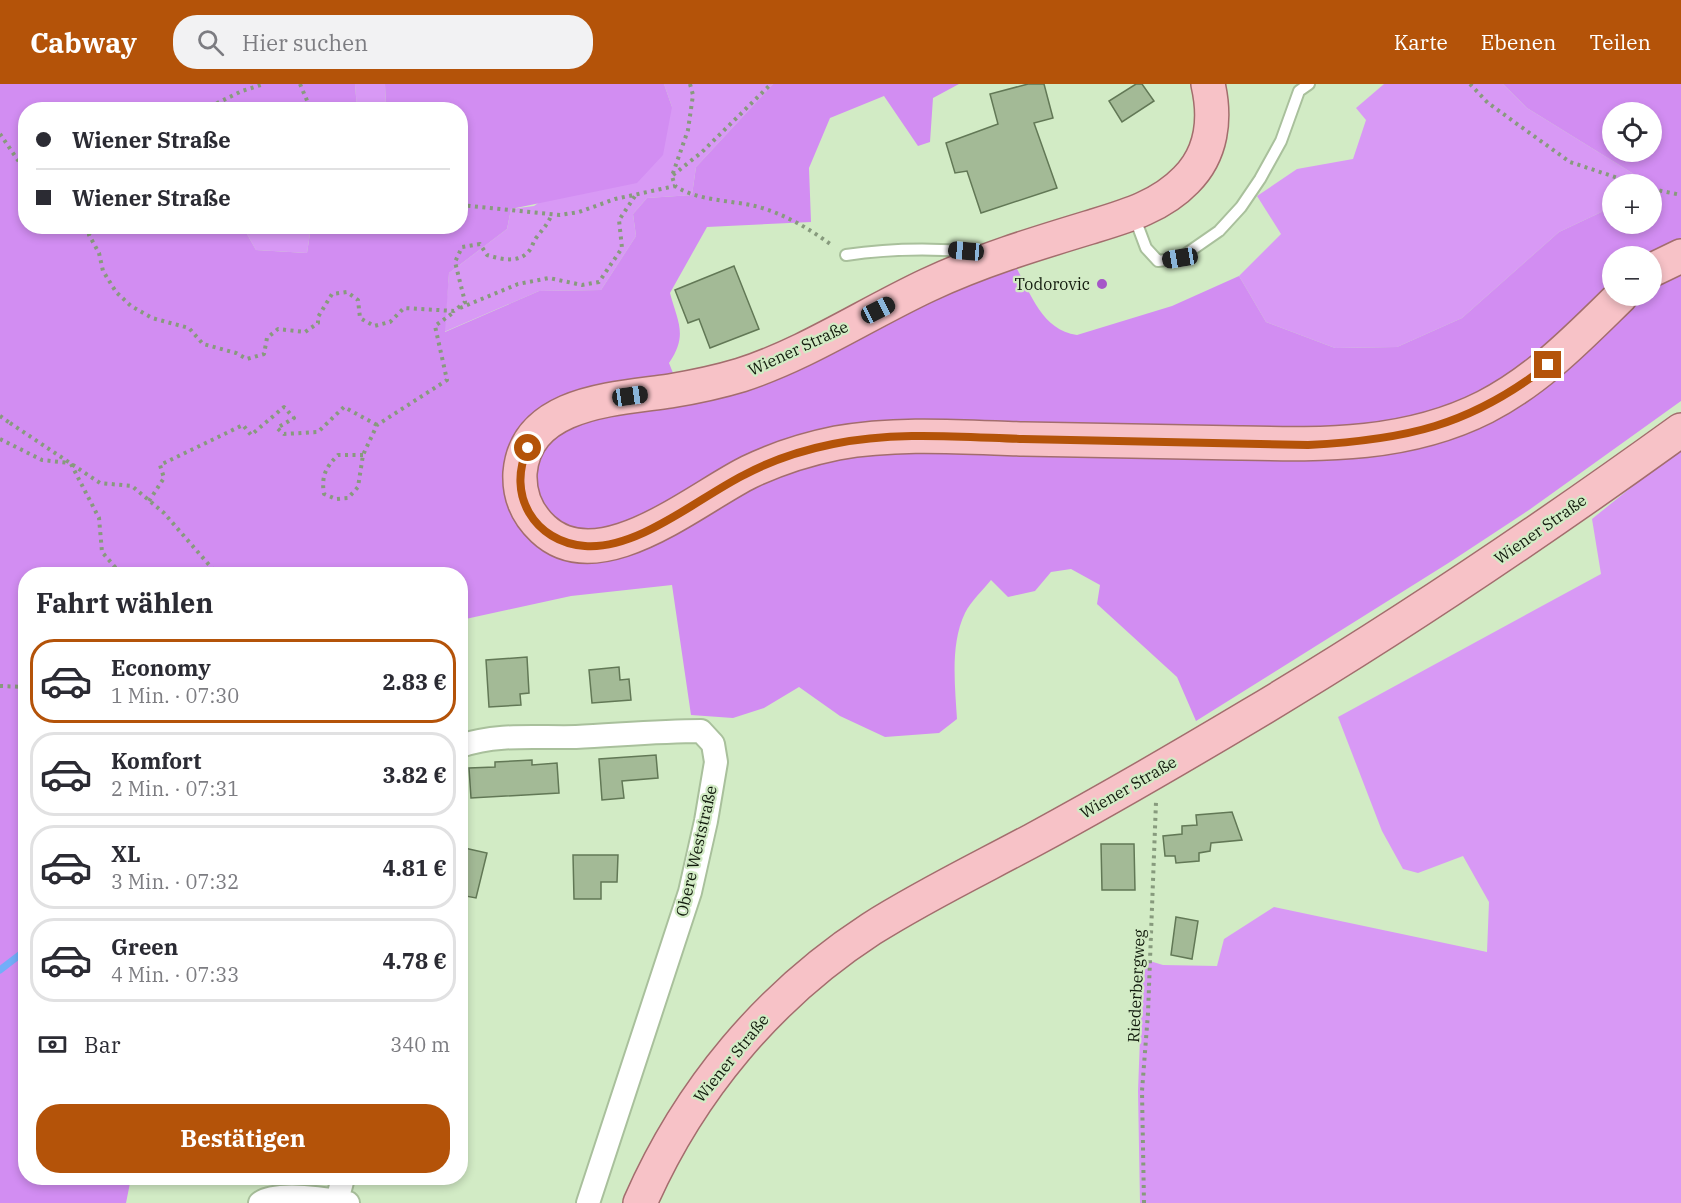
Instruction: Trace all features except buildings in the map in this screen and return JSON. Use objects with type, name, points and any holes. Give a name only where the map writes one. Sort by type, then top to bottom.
[{"type":"main road","name":"Wiener Straße","points":[[1208,84],[1212,122],[1207,146],[1200,162],[1175,190],[1158,202],[1133,213],[1003,254],[930,284],[802,349],[743,374],[684,388],[602,401],[562,414],[536,435],[524,456],[520,484],[525,505],[541,527],[559,540],[598,546],[633,537],[733,480],[769,463],[795,453],[849,441],[900,437],[971,437],[1308,445],[1393,438],[1451,422],[1511,392],[1556,359],[1611,306]]},
{"type":"main road","points":[[1662,265],[1681,256]]},
{"type":"main road","name":"Wiener Straße","points":[[640,1203],[680,1125],[716,1071],[771,1009],[816,969],[891,917],[1157,771],[1315,676],[1446,594],[1681,430]]},
{"type":"street","name":"Obere Weststraße","points":[[468,743],[501,737],[575,737],[658,731],[701,731],[712,744],[716,762],[690,892],[588,1203]]},
{"type":"street","points":[[260,1203],[266,1199],[282,1196],[343,1202],[343,1185]]},
{"type":"lane","points":[[1133,213],[1146,248],[1158,261],[1180,258],[1219,231],[1241,207],[1281,141],[1296,88],[1309,84]]},
{"type":"lane","points":[[846,255],[879,250],[929,247],[1003,254]]},
{"type":"path","points":[[219,102],[264,84]]},
{"type":"path","points":[[300,84],[308,102]]},
{"type":"path","points":[[675,186],[672,176],[688,130],[693,95],[690,84]]},
{"type":"path","points":[[672,176],[702,152],[771,84]]},
{"type":"path","points":[[1470,84],[1488,103],[1570,162],[1606,174]]},
{"type":"path","points":[[0,134],[18,160]]},
{"type":"path","points":[[468,206],[552,214],[579,213],[615,199],[675,186],[692,195],[758,207],[808,228],[846,255]]},
{"type":"path","points":[[1662,191],[1681,195]]},
{"type":"path","points":[[89,234],[99,253],[103,272],[116,292],[131,306],[152,318],[189,328],[203,344],[247,358],[264,354],[267,338],[278,329],[305,332],[318,323],[318,317],[332,294],[347,292],[358,300],[360,318],[374,326],[390,322],[404,308],[454,311],[518,284],[549,278],[582,285],[599,282],[622,248],[619,220],[635,196]]},
{"type":"path","points":[[363,455],[338,455],[326,467],[322,484],[324,494],[336,499],[348,498],[358,487],[363,455],[377,425],[447,380],[435,326],[465,302],[455,262],[462,247],[480,244],[487,255],[504,260],[519,259],[529,252],[536,238],[546,228],[552,214]]},
{"type":"path","points":[[149,501],[164,478],[160,465],[243,425],[251,435],[284,407],[294,418],[277,428],[284,434],[318,432],[344,407],[377,425]]},
{"type":"path","points":[[0,416],[100,483],[132,486],[164,513],[211,567]]},
{"type":"path","points":[[0,439],[42,460],[70,463]]},
{"type":"path","points":[[70,463],[99,518],[102,552],[115,567]]},
{"type":"path","points":[[0,686],[18,687]]},
{"type":"path","name":"Riederbergweg","points":[[1144,1203],[1142,1091],[1148,1002],[1157,771]]},
{"type":"shaded area","points":[[0,84],[355,84],[356,102],[18,102],[18,234],[247,234],[256,250],[307,253],[310,234],[468,234],[468,102],[386,102],[385,84],[664,84],[672,107],[663,155],[637,183],[511,209],[507,229],[449,273],[445,332],[539,291],[601,290],[636,236],[633,214],[647,198],[692,195],[696,167],[773,84],[959,84],[933,98],[930,142],[918,146],[884,96],[830,118],[809,168],[811,222],[707,227],[670,293],[680,329],[678,344],[669,363],[675,378],[730,367],[1016,267],[1046,318],[1065,332],[1077,335],[1172,306],[1239,276],[1266,322],[1335,348],[1397,347],[1462,318],[1559,232],[1602,212],[1602,234],[1662,234],[1662,174],[1634,174],[1614,162],[1662,162],[1662,102],[1602,102],[1602,154],[1527,108],[1503,84],[1681,84],[1681,401],[1529,510],[1196,721],[1177,677],[1097,604],[1100,585],[1071,569],[1051,572],[1035,591],[1008,597],[991,580],[970,604],[960,625],[955,651],[957,719],[939,733],[885,737],[840,716],[799,687],[764,708],[733,718],[691,715],[672,585],[571,596],[468,618],[468,567],[18,567],[18,1185],[130,1185],[126,1203],[0,1203]]},
{"type":"shaded area","points":[[355,84],[385,84],[386,102],[356,102]]},
{"type":"shaded area","points":[[664,84],[773,84],[696,167],[692,195],[647,198],[633,214],[636,236],[601,290],[539,291],[444,332],[449,273],[507,229],[511,209],[534,206],[672,107]]},
{"type":"shaded area","points":[[1384,84],[1503,84],[1527,108],[1602,154],[1602,162],[1614,162],[1634,174],[1602,174],[1602,212],[1559,232],[1462,318],[1397,347],[1335,348],[1266,322],[1239,276],[1281,234],[1257,196],[1297,169],[1353,159],[1366,120],[1356,108]]},
{"type":"shaded area","points":[[247,234],[310,234],[307,253],[256,250]]},
{"type":"shaded area","points":[[1681,447],[1681,1203],[1140,1203],[1138,1091],[1143,959],[1163,965],[1217,966],[1224,939],[1274,907],[1487,952],[1489,902],[1463,856],[1418,873],[1403,869],[1382,831],[1338,717],[1601,574],[1592,519]]},
{"type":"waterway","points":[[0,970],[18,956]]},
{"type":"place","name":"Todorovic","points":[[1102,284]]},
{"type":"route","points":[[528,448],[521,468],[520,484],[525,505],[534,519],[546,533],[566,543],[598,546],[633,537],[733,480],[769,463],[795,453],[833,444],[900,437],[1308,445],[1393,438],[1428,430],[1486,407],[1548,365]]}]
